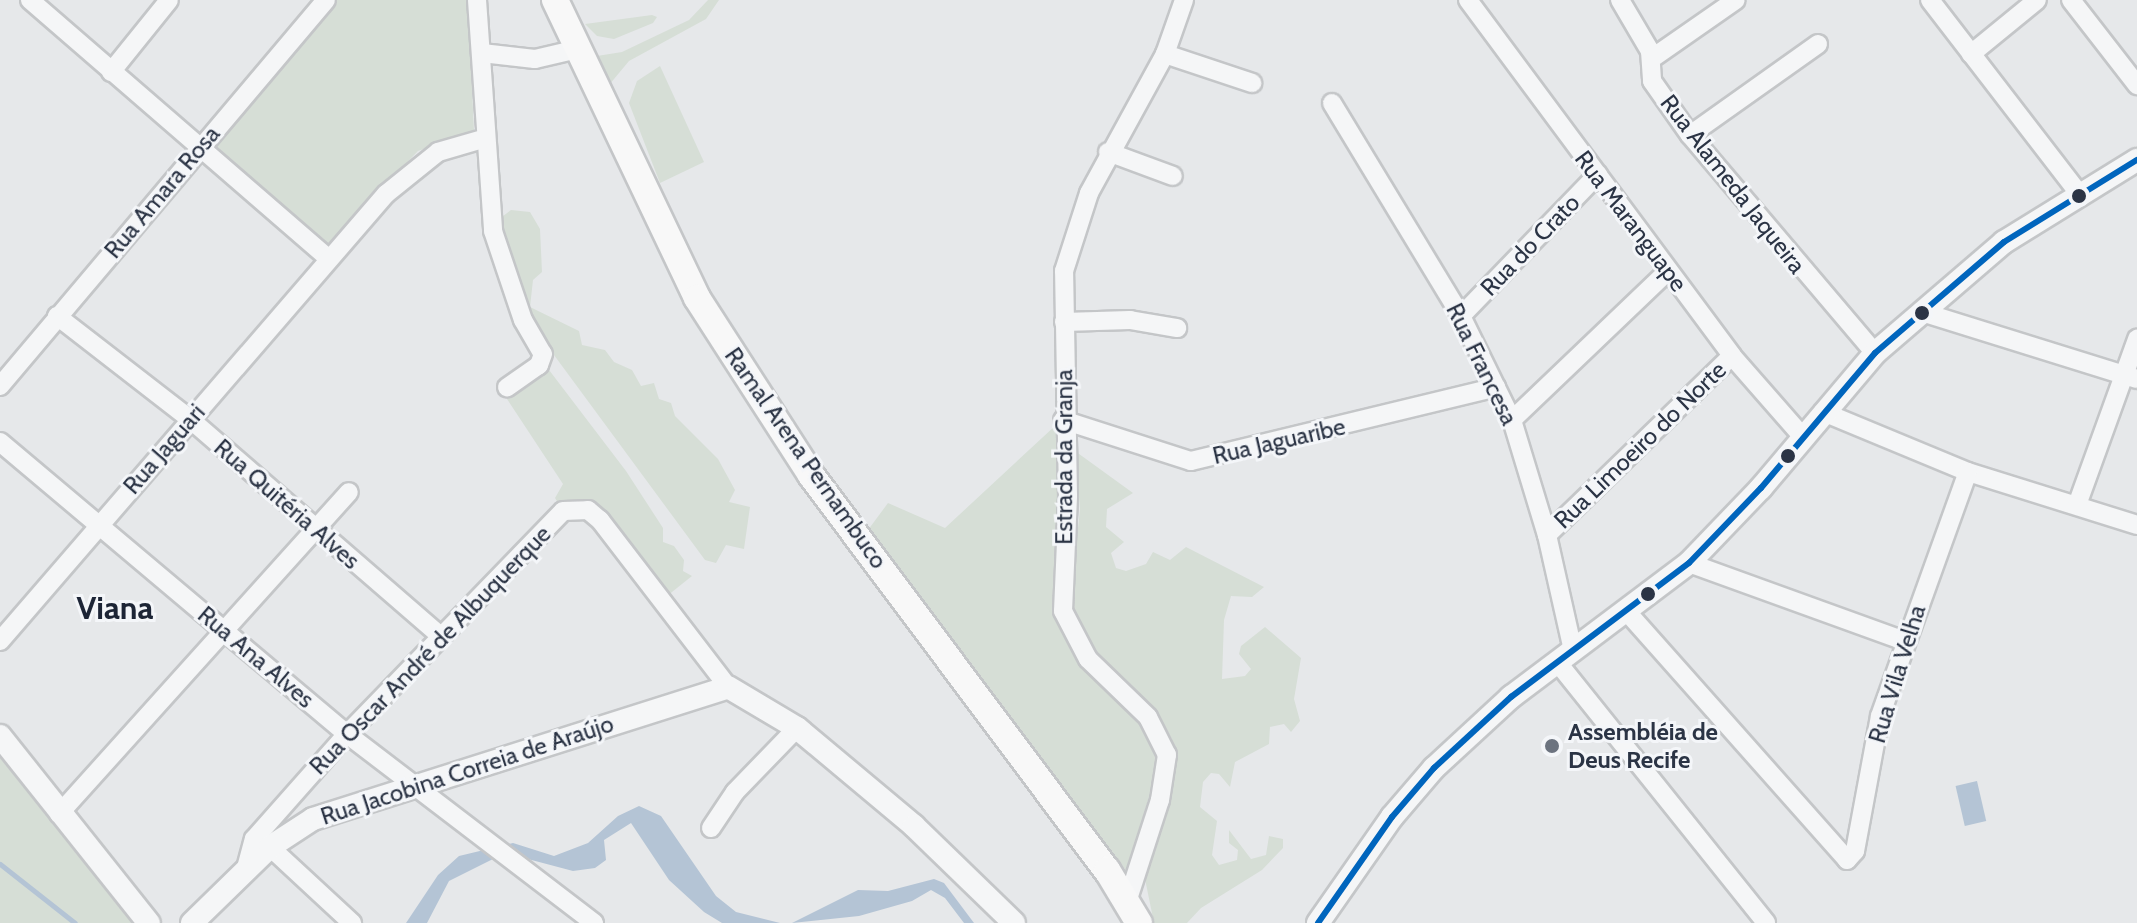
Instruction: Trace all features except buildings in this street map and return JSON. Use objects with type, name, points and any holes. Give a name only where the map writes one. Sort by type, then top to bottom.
[{"type":"main road","name":"Ramal Arena Pernambuco","points":[[555,0],[697,298],[811,475],[1128,899],[1139,923]]},
{"type":"street","points":[[30,0],[198,149],[327,257]]},
{"type":"street","points":[[111,72],[169,0]]},
{"type":"street","name":"Rua Amara Rosa","points":[[0,386],[326,0]]},
{"type":"street","points":[[477,0],[482,53],[483,139],[493,231],[523,320],[543,354],[539,365],[507,387]]},
{"type":"street","name":"Estrada da Granja","points":[[1128,899],[1163,789],[1167,755],[1148,717],[1088,659],[1063,611],[1068,496],[1063,420],[1064,271],[1072,238],[1108,152],[1165,54],[1184,0]]},
{"type":"street","name":"Rua Maranguape","points":[[1468,0],[1732,356],[1802,436]]},
{"type":"street","name":"Rua Alameda Jaqueira","points":[[1620,0],[1651,59],[1652,81],[1690,135],[1875,353]]},
{"type":"street","points":[[1651,59],[1736,0]]},
{"type":"street","points":[[1930,0],[2078,192]]},
{"type":"street","points":[[1971,54],[2037,0]]},
{"type":"street","points":[[2071,0],[2137,85]]},
{"type":"street","points":[[1690,135],[1818,44]]},
{"type":"street","points":[[482,53],[535,59],[578,49]]},
{"type":"street","points":[[1165,54],[1252,83]]},
{"type":"street","name":"Rua Francesa","points":[[1332,103],[1461,316],[1512,420],[1547,535],[1566,657]]},
{"type":"street","name":"Rua Jaguari","points":[[0,641],[327,257],[410,171],[456,144],[483,139]]},
{"type":"street","points":[[1108,152],[1173,176]]},
{"type":"street","points":[[1318,923],[1392,817],[1434,768],[1511,697],[1628,613],[1689,563],[1761,488],[1875,353],[2004,242],[2078,192],[2137,160]]},
{"type":"street","name":"Rua do Crato","points":[[1461,316],[1598,174]]},
{"type":"street","points":[[1512,420],[1668,271]]},
{"type":"street","points":[[1922,312],[2131,377]]},
{"type":"street","name":"Rua Quitéria Alves","points":[[57,316],[190,419],[439,635]]},
{"type":"street","points":[[1064,322],[1130,320],[1177,328]]},
{"type":"street","points":[[2077,505],[2131,377],[2137,339]]},
{"type":"street","name":"Rua Limoeiro do Norte","points":[[1547,535],[1732,356]]},
{"type":"street","name":"Rua Jaguaribe","points":[[1063,420],[1191,461],[1496,387]]},
{"type":"street","points":[[1823,412],[1968,472],[2137,525]]},
{"type":"street","name":"Rua Ana Alves","points":[[0,442],[347,734],[475,836],[594,923]]},
{"type":"street","name":"Rua Vila Velha","points":[[1628,613],[1832,849],[1847,860],[1855,851],[1880,716],[1968,472]]},
{"type":"street","points":[[59,814],[349,492]]},
{"type":"street","name":"Rua Oscar André de Albuquerque","points":[[246,868],[254,839],[439,635],[563,511],[588,510],[728,687],[797,728],[914,826],[1014,923]]},
{"type":"street","points":[[1689,563],[1905,641]]},
{"type":"street","points":[[1566,657],[1766,923]]},
{"type":"street","name":"Rua Jacobina Correia de Araújo","points":[[192,923],[270,847],[313,819],[728,687]]},
{"type":"street","points":[[711,828],[735,792],[797,728]]},
{"type":"street","points":[[0,736],[59,814],[149,923]]},
{"type":"street","points":[[270,847],[352,923]]},
{"type":"shaded area","points":[[336,0],[468,0],[474,131],[418,151],[327,246],[214,144]]},
{"type":"shaded area","points":[[708,0],[719,0],[706,19],[629,61],[609,85],[597,56],[622,52],[689,20]]},
{"type":"shaded area","points":[[652,15],[657,17],[653,23],[614,39],[597,36],[585,24]]},
{"type":"shaded area","points":[[660,66],[704,162],[660,183],[629,103],[637,81]]},
{"type":"shaded area","points":[[511,210],[530,212],[540,229],[542,272],[533,280],[530,307],[579,331],[582,345],[605,350],[614,362],[632,370],[641,386],[654,383],[659,399],[671,403],[675,416],[718,459],[735,490],[729,502],[750,507],[744,549],[726,545],[716,563],[705,560],[526,317],[498,220]]},
{"type":"shaded area","points":[[546,366],[626,471],[663,528],[663,542],[674,546],[684,560],[683,571],[692,576],[667,596],[604,513],[560,506],[555,498],[563,484],[503,393]]},
{"type":"shaded area","points":[[1056,425],[1062,480],[1054,597],[1059,619],[1082,662],[1144,720],[1160,756],[1128,873],[868,530],[888,503],[945,528]]},
{"type":"shaded area","points":[[1075,451],[1133,493],[1107,509],[1106,527],[1124,542],[1111,553],[1116,568],[1126,571],[1146,564],[1153,552],[1170,560],[1186,547],[1264,587],[1252,597],[1231,596],[1224,620],[1222,679],[1245,676],[1251,669],[1239,654],[1241,646],[1265,627],[1301,658],[1294,699],[1300,721],[1291,732],[1284,724],[1270,727],[1269,744],[1235,762],[1230,787],[1219,774],[1211,773],[1203,782],[1200,807],[1217,821],[1212,855],[1219,865],[1237,860],[1238,850],[1229,843],[1229,830],[1251,859],[1266,855],[1269,836],[1283,839],[1283,848],[1262,870],[1201,908],[1187,923],[1154,923],[1145,879],[1172,791],[1172,739],[1159,718],[1092,657],[1070,604],[1080,509]]},
{"type":"shaded area","points":[[0,750],[117,903],[135,923],[0,923]]},
{"type":"water","points":[[1977,781],[1986,821],[1965,826],[1956,786]]},
{"type":"water","points":[[639,806],[661,816],[716,896],[736,912],[780,923],[722,923],[704,912],[669,880],[631,823],[604,840],[606,860],[595,868],[573,871],[505,853],[449,881],[427,923],[406,923],[438,875],[459,856],[513,843],[554,856],[588,843],[618,816]]},
{"type":"water","points":[[934,879],[944,883],[974,923],[964,923],[945,898],[931,890],[912,901],[859,916],[792,923],[858,890],[888,891]]},
{"type":"waterway","points":[[0,864],[75,923]]},
{"type":"transit line","points":[[1318,923],[1392,817],[1434,768],[1511,697],[1689,563],[1761,488],[1875,353],[2004,242],[2137,160]]},
{"type":"place","name":"Assembléia de Deus Recife","points":[[1552,746]]},
{"type":"district","name":"Viana","points":[[115,608]]}]
